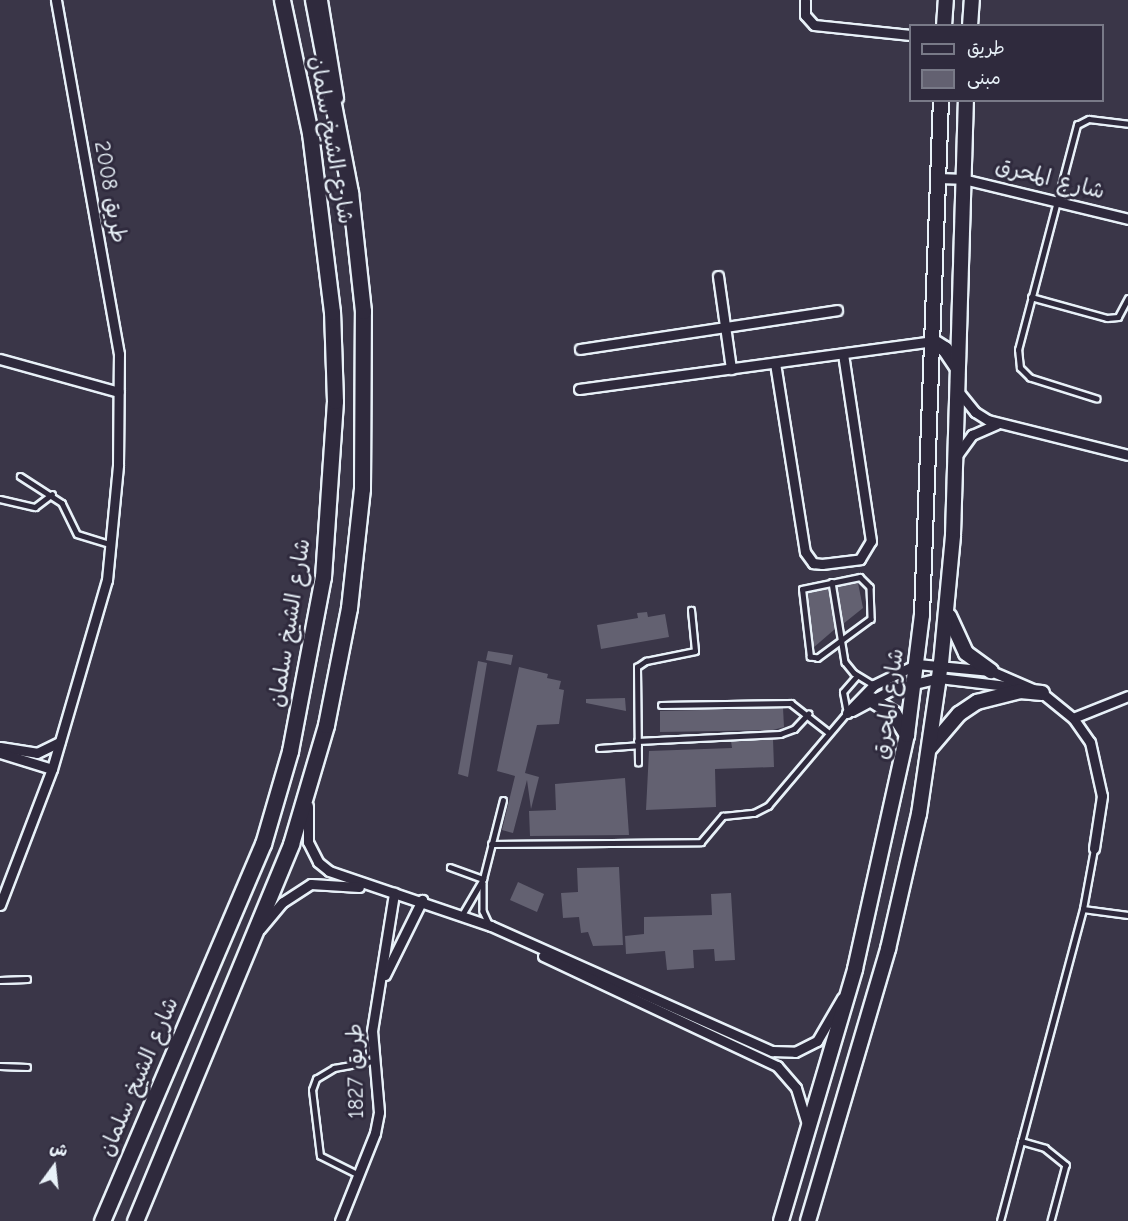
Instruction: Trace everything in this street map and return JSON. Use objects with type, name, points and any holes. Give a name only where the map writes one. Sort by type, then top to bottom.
[{"type":"main road","name":"شارع الشيخ سلمان","points":[[102,1221],[263,844],[290,751],[323,577],[335,400],[332,312],[312,145],[282,0]]},
{"type":"main road","name":"شارع الشيخ سلمان","points":[[135,1221],[258,931],[311,782],[347,620],[363,477],[363,311],[340,133],[313,0]]},
{"type":"main road","points":[[944,24],[946,0]]},
{"type":"main road","points":[[970,24],[972,0]]},
{"type":"main road","name":"شارع المحرق","points":[[781,1221],[855,969],[907,735],[915,682],[941,102]]},
{"type":"main road","name":"شارع المحرق","points":[[808,1221],[888,949],[920,814],[948,611],[966,102]]},
{"type":"main road","points":[[932,341],[945,349],[957,367]]},
{"type":"main road","points":[[948,611],[966,653],[991,671]]},
{"type":"main road","points":[[928,750],[959,714],[977,702],[1020,691],[1042,693]]},
{"type":"main road","points":[[872,700],[894,714],[907,735]]},
{"type":"street","name":"طريق 2008","points":[[0,906],[61,740],[107,580],[110,544],[119,354],[56,0]]},
{"type":"street","points":[[322,0],[335,69],[340,133]]},
{"type":"street","points":[[805,0],[808,22],[822,28],[909,35]]},
{"type":"street","name":"شارع المحرق","points":[[938,178],[963,179],[1128,219]]},
{"type":"street","points":[[718,276],[731,369]]},
{"type":"street","points":[[580,349],[837,310]]},
{"type":"street","points":[[579,389],[932,341]]},
{"type":"street","points":[[776,363],[805,552],[813,563],[860,559],[871,541],[843,354]]},
{"type":"street","points":[[0,359],[119,392]]},
{"type":"street","points":[[957,388],[975,412],[1003,423],[1128,455]]},
{"type":"street","points":[[955,463],[972,435],[1003,423]]},
{"type":"street","points":[[847,713],[874,685],[917,664],[941,663],[991,671],[1042,693],[1073,718],[1090,742],[1099,771],[1102,796],[1094,848]]},
{"type":"street","points":[[847,713],[915,682],[939,678],[993,682],[1042,693]]},
{"type":"street","points":[[1073,718],[1128,696]]},
{"type":"street","points":[[0,747],[37,753],[61,740]]},
{"type":"street","points":[[0,753],[52,769]]},
{"type":"street","points":[[311,782],[306,824],[318,862],[340,875],[394,895]]},
{"type":"street","points":[[258,931],[284,902],[311,884],[351,885],[462,915],[784,1052],[807,1048],[825,1033],[855,969]]},
{"type":"street","name":"طريق 1827","points":[[340,1221],[360,1176],[379,1112],[372,1061],[380,985],[394,895]]},
{"type":"street","points":[[421,903],[489,931],[769,1061],[796,1088],[807,1130]]},
{"type":"street","name":"طريق 1827","points":[[380,985],[421,903]]},
{"type":"lane","points":[[1097,399],[1030,378],[1020,368],[1018,350],[1077,125],[1089,119],[1128,124]]},
{"type":"lane","points":[[1031,297],[1107,318],[1118,317],[1128,298]]},
{"type":"lane","points":[[20,476],[52,494],[78,534],[110,544]]},
{"type":"lane","points":[[0,499],[35,507],[52,494]]},
{"type":"lane","points":[[861,577],[870,587],[871,619],[841,640],[818,657],[806,652],[799,595],[807,586],[861,577]]},
{"type":"lane","points":[[832,582],[845,662],[857,676],[874,685]]},
{"type":"lane","points":[[638,764],[637,667],[695,651],[691,609]]},
{"type":"lane","points":[[491,844],[694,845],[723,816],[768,806],[828,732],[847,713],[843,692],[857,676]]},
{"type":"lane","points":[[661,705],[791,703],[808,714],[828,732]]},
{"type":"lane","points":[[599,748],[637,743],[780,734],[794,729],[808,714]]},
{"type":"lane","points":[[491,927],[483,910],[483,879],[503,800]]},
{"type":"lane","points":[[1000,1221],[1083,909],[1094,848]]},
{"type":"lane","points":[[450,867],[483,879]]},
{"type":"lane","points":[[462,915],[483,879]]},
{"type":"lane","points":[[1083,909],[1128,915]]},
{"type":"lane","points":[[0,980],[27,979]]},
{"type":"lane","points":[[360,1176],[320,1156],[312,1090],[316,1079],[334,1068],[372,1061]]},
{"type":"lane","points":[[0,1066],[27,1067]]},
{"type":"lane","points":[[1021,1141],[1045,1148],[1066,1165],[1064,1185],[1051,1221]]},
{"type":"building","points":[[858,583],[863,608],[843,624],[837,586]]},
{"type":"building","points":[[828,588],[835,629],[813,648],[807,593]]},
{"type":"building","points":[[647,612],[648,617],[665,614],[669,637],[601,649],[597,625],[638,618],[637,613]]},
{"type":"building","points":[[488,651],[513,655],[511,665],[486,660]]},
{"type":"building","points":[[478,661],[487,663],[468,777],[458,774]]},
{"type":"building","points":[[519,667],[548,674],[547,678],[561,681],[559,689],[564,690],[559,724],[537,725],[525,773],[539,777],[531,809],[527,780],[513,833],[502,830],[515,776],[497,771]]},
{"type":"building","points":[[625,698],[626,711],[586,703],[586,699]]},
{"type":"building","points":[[783,708],[784,727],[773,730],[660,732],[660,711]]},
{"type":"building","points":[[773,739],[774,767],[715,769],[716,807],[646,810],[649,751],[732,748],[731,741]]},
{"type":"building","points":[[625,778],[629,835],[530,836],[529,811],[556,810],[555,784]]},
{"type":"building","points":[[619,867],[623,945],[593,946],[588,932],[581,933],[579,917],[563,918],[561,893],[578,892],[577,868]]},
{"type":"building","points":[[518,882],[544,894],[537,912],[510,900]]},
{"type":"building","points":[[731,893],[735,960],[715,961],[714,949],[693,950],[694,968],[667,970],[665,951],[626,954],[625,936],[644,934],[644,917],[712,915],[711,894]]}]
